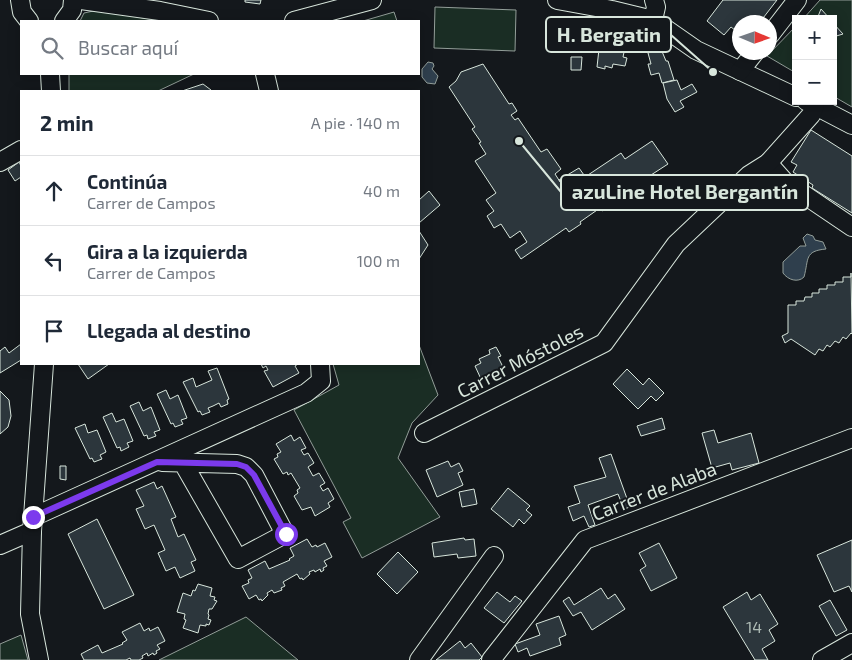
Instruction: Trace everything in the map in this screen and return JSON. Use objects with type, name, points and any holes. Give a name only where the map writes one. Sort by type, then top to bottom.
[{"type":"street","points":[[20,0],[22,12],[28,20]]},
{"type":"street","points":[[65,20],[72,10],[73,0]]},
{"type":"street","points":[[81,0],[160,11],[204,20]]},
{"type":"street","points":[[298,20],[372,0]]},
{"type":"street","points":[[557,0],[653,20],[696,50],[740,72],[792,94]]},
{"type":"street","points":[[653,20],[656,7],[654,0]]},
{"type":"street","points":[[777,26],[797,0]]},
{"type":"street","points":[[740,72],[749,60]]},
{"type":"street","points":[[50,75],[51,90]]},
{"type":"street","points":[[265,75],[269,90]]},
{"type":"street","name":"Carrer Móstoles","points":[[424,434],[604,343],[676,244],[750,175],[768,163],[811,115],[810,105]]},
{"type":"street","points":[[812,105],[852,125]]},
{"type":"street","points":[[0,162],[20,151]]},
{"type":"street","points":[[768,163],[784,181],[852,227]]},
{"type":"street","points":[[39,660],[30,614],[32,524],[44,365]]},
{"type":"street","points":[[0,546],[32,524],[157,462],[306,393],[321,381],[320,365]]},
{"type":"street","name":"Carrer de Alaba","points":[[491,660],[585,540],[852,438]]},
{"type":"street","points":[[157,462],[237,464],[246,467],[254,475],[286,534],[238,559],[183,463]]},
{"type":"street","points":[[419,660],[494,556]]},
{"type":"street","points":[[822,660],[852,643]]},
{"type":"green space","points":[[820,0],[852,0],[852,107],[837,98],[837,15],[807,15]]},
{"type":"green space","points":[[435,7],[516,10],[515,51],[434,48]]},
{"type":"green space","points":[[98,10],[154,20],[80,20],[84,13]]},
{"type":"green space","points":[[394,12],[397,20],[366,20]]},
{"type":"green space","points":[[792,30],[792,71],[774,60],[777,60],[777,46]]},
{"type":"green space","points":[[69,75],[192,75],[160,90],[69,90]]},
{"type":"green space","points":[[420,348],[438,395],[412,423],[398,458],[440,517],[362,558],[343,522],[351,518],[294,410],[339,385],[333,365],[420,365]]},
{"type":"green space","points":[[246,617],[298,660],[159,660]]},
{"type":"green space","points":[[21,635],[28,660],[0,660],[0,644]]},
{"type":"water","points":[[428,62],[433,63],[432,69],[438,76],[435,84],[427,83],[422,77],[422,69]]},
{"type":"water","points":[[807,234],[813,236],[815,240],[823,242],[826,249],[811,254],[802,279],[790,279],[783,273],[783,262],[800,246],[806,246],[803,238]]},
{"type":"building","points":[[245,0],[261,0],[260,4],[245,2]]},
{"type":"building","points":[[723,0],[777,0],[765,15],[732,15],[732,28],[724,35],[707,21]]},
{"type":"building","points":[[821,9],[826,15],[819,15]]},
{"type":"building","points":[[837,27],[843,34],[837,36]]},
{"type":"building","points":[[606,29],[622,32],[620,41],[626,43],[623,57],[627,58],[625,66],[613,64],[612,68],[605,66],[605,69],[597,67],[600,40],[604,41]]},
{"type":"building","points":[[661,49],[666,61],[668,61],[674,80],[662,83],[659,73],[651,75],[648,64],[651,64],[648,53]]},
{"type":"building","points":[[571,57],[582,57],[581,70],[571,70]]},
{"type":"building","points":[[483,64],[509,104],[512,103],[517,111],[511,115],[515,120],[518,118],[541,152],[547,149],[561,169],[555,174],[566,191],[571,188],[573,192],[589,182],[585,177],[621,153],[625,159],[652,141],[668,164],[651,175],[655,181],[622,204],[619,200],[602,211],[600,208],[569,232],[566,228],[521,259],[515,250],[527,242],[520,231],[510,238],[501,224],[494,228],[487,216],[494,211],[486,200],[496,193],[475,161],[486,154],[479,143],[481,142],[472,129],[475,127],[449,87],[456,81],[461,72]]},
{"type":"building","points":[[677,80],[681,90],[692,84],[697,92],[680,101],[684,107],[675,112],[667,99],[663,83]]},
{"type":"building","points":[[203,84],[211,90],[185,90]]},
{"type":"building","points":[[811,130],[852,156],[852,213],[812,188],[813,185],[793,172],[797,165],[791,162]]},
{"type":"building","points":[[19,162],[20,178],[15,181],[8,170]]},
{"type":"building","points":[[579,168],[589,182],[573,192],[571,188],[566,191],[559,180]]},
{"type":"building","points":[[429,191],[440,205],[420,222],[420,199]]},
{"type":"building","points":[[420,233],[428,245],[420,257]]},
{"type":"building","points":[[851,273],[852,334],[846,339],[843,337],[839,343],[835,341],[830,347],[827,345],[823,351],[819,349],[815,355],[791,339],[785,343],[782,336],[788,333],[788,305],[796,305],[796,301],[804,301],[805,297],[812,297],[812,293],[819,293],[819,289],[827,289],[827,285],[843,282],[843,277],[851,277]]},
{"type":"building","points":[[20,345],[20,361],[0,373],[0,351],[5,347],[9,353]]},
{"type":"building","points":[[496,347],[501,356],[498,357],[503,367],[499,370],[501,374],[497,377],[494,372],[481,379],[475,366],[481,363],[479,359],[490,354],[489,350]]},
{"type":"building","points":[[79,365],[108,365],[88,379]]},
{"type":"building","points":[[262,365],[296,365],[295,366],[299,373],[273,387],[264,371],[268,370],[266,366],[263,368]]},
{"type":"building","points":[[217,368],[229,399],[227,400],[228,404],[221,407],[219,403],[208,408],[210,412],[202,415],[200,411],[198,412],[183,382],[193,378],[196,387],[212,380],[208,371]]},
{"type":"building","points":[[627,369],[643,385],[649,378],[664,393],[656,401],[651,396],[638,409],[613,384]]},
{"type":"building","points":[[166,390],[170,399],[178,395],[187,418],[181,420],[183,424],[175,427],[173,423],[171,424],[157,394]]},
{"type":"building","points":[[0,391],[9,400],[11,416],[8,427],[0,434]]},
{"type":"building","points":[[139,402],[143,411],[151,407],[160,430],[154,432],[156,436],[148,439],[147,435],[144,436],[130,406]]},
{"type":"building","points":[[112,413],[116,422],[124,419],[133,441],[127,443],[129,447],[121,451],[120,447],[117,448],[103,417]]},
{"type":"building","points":[[662,418],[665,429],[641,436],[637,426]]},
{"type":"building","points":[[85,424],[88,433],[97,430],[106,452],[100,455],[102,459],[94,462],[92,458],[90,459],[75,428]]},
{"type":"building","points":[[714,430],[718,443],[751,433],[759,463],[732,470],[730,463],[712,468],[702,433]]},
{"type":"building","points":[[291,435],[294,441],[300,437],[306,448],[301,450],[304,455],[308,453],[314,463],[308,467],[313,476],[319,473],[325,483],[320,486],[323,491],[328,488],[334,499],[328,503],[330,507],[315,516],[311,507],[302,510],[294,496],[300,488],[291,473],[288,475],[287,472],[283,474],[274,459],[281,452],[276,444]]},
{"type":"building","points":[[611,454],[630,507],[624,509],[618,494],[588,505],[595,525],[589,527],[584,516],[573,521],[568,507],[580,503],[574,486],[606,477],[599,458]]},
{"type":"building","points":[[448,461],[451,467],[459,463],[463,471],[458,473],[463,485],[437,497],[426,470]]},
{"type":"building","points":[[60,466],[66,466],[66,480],[60,479]]},
{"type":"building","points":[[154,482],[157,489],[162,486],[176,517],[171,519],[178,537],[184,534],[196,560],[191,562],[195,571],[180,578],[175,567],[166,571],[158,553],[165,550],[154,525],[145,529],[136,509],[144,506],[136,490]]},
{"type":"building","points":[[508,488],[530,506],[526,510],[532,515],[524,524],[519,519],[513,527],[491,509]]},
{"type":"building","points":[[474,489],[477,504],[462,507],[459,492]]},
{"type":"building","points":[[97,519],[134,595],[104,609],[68,534]]},
{"type":"building","points":[[464,538],[465,540],[474,539],[476,556],[458,558],[457,554],[434,557],[432,543]]},
{"type":"building","points":[[307,539],[312,547],[325,543],[332,557],[324,561],[327,566],[323,568],[324,570],[321,572],[320,569],[315,572],[314,570],[309,572],[310,574],[303,580],[297,574],[283,582],[285,586],[281,588],[282,590],[274,593],[272,590],[267,593],[268,595],[262,601],[256,595],[249,599],[242,586],[249,583],[248,580],[252,578],[248,570],[265,561],[269,569],[290,560],[294,556],[290,548]]},
{"type":"building","points":[[852,540],[852,592],[849,586],[834,592],[817,555]]},
{"type":"building","points":[[659,543],[677,578],[651,591],[640,570],[646,566],[639,553]]},
{"type":"building","points":[[398,552],[418,572],[397,594],[377,574]]},
{"type":"building","points":[[198,584],[212,588],[210,596],[215,597],[214,600],[217,601],[212,609],[209,609],[208,619],[211,620],[209,625],[200,625],[198,633],[183,628],[186,620],[184,619],[185,614],[177,612],[183,593],[191,596]]},
{"type":"building","points":[[601,588],[608,599],[615,594],[625,609],[592,630],[581,612],[573,616],[563,601],[569,597],[574,605]]},
{"type":"building","points":[[497,592],[510,602],[515,596],[522,601],[504,623],[484,608]]},
{"type":"building","points":[[747,592],[751,600],[760,594],[778,624],[769,630],[775,641],[762,649],[768,660],[755,660],[723,607]]},
{"type":"building","points":[[830,600],[847,630],[836,636],[819,606]]},
{"type":"building","points":[[559,616],[566,635],[559,638],[561,645],[530,656],[527,648],[518,652],[515,644],[540,635],[536,624]]},
{"type":"building","points":[[140,623],[144,631],[149,628],[150,631],[158,627],[165,641],[157,645],[160,649],[154,655],[153,653],[148,656],[147,653],[139,660],[131,660],[130,658],[126,660],[84,660],[81,654],[98,645],[102,653],[123,644],[127,640],[122,632]]},
{"type":"building","points":[[460,641],[465,648],[471,643],[482,657],[479,660],[436,660]]},
{"type":"place","name":"H. Bergatin","points":[[713,72]]},
{"type":"place","name":"azuLine Hotel Bergantín","points":[[519,141]]},
{"type":"route","points":[[33,517],[157,462],[237,464],[246,467],[254,475],[286,534]]}]
